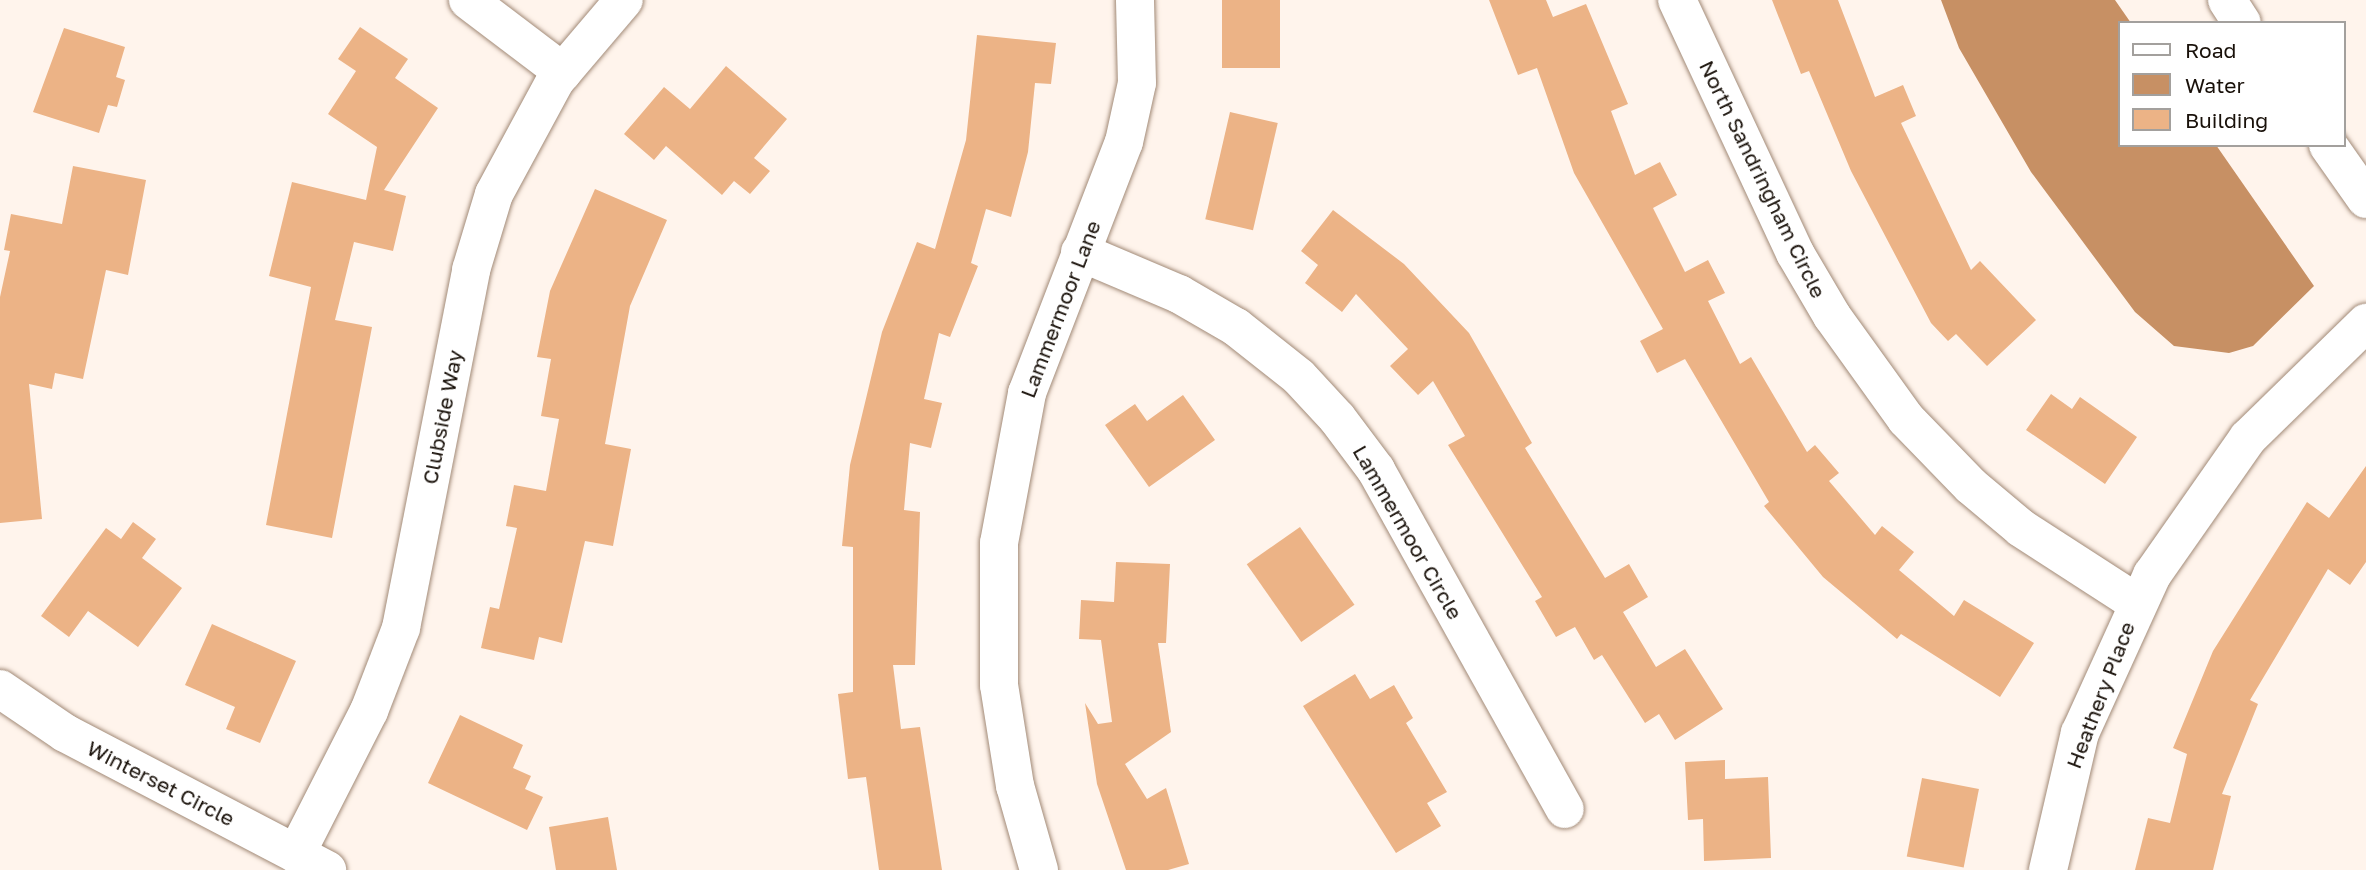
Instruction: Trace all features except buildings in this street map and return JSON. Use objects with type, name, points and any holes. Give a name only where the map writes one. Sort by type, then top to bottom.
[{"type":"street","points":[[468,0],[563,72]]},
{"type":"street","name":"Clubside Way","points":[[312,862],[401,628],[477,246],[510,159],[563,72],[624,0]]},
{"type":"street","name":"Lammermoor Lane","points":[[1039,870],[1007,746],[999,685],[996,584],[1005,492],[1027,393],[1080,252],[1115,169],[1137,83],[1135,0]]},
{"type":"street","name":"North Sandringham Circle","points":[[1677,0],[1795,254],[1838,325],[1906,419],[1971,486],[2021,528],[2137,603]]},
{"type":"street","points":[[2227,0],[2241,21]]},
{"type":"street","points":[[2329,147],[2366,199]]},
{"type":"street","name":"Lammermoor Circle","points":[[1080,252],[1179,294],[1236,327],[1299,377],[1338,418],[1376,470],[1565,809]]},
{"type":"street","name":"Heathery Place","points":[[2048,870],[2080,733],[2137,603],[2169,545],[2226,465],[2280,402],[2366,323]]},
{"type":"street","name":"Winterset Circle","points":[[0,689],[65,733],[312,862]]},
{"type":"water","points":[[1941,0],[2115,0],[2130,21],[2118,21],[2118,147],[2217,147],[2314,286],[2253,346],[2229,353],[2174,346],[2135,312],[2031,172],[1959,48]]}]
